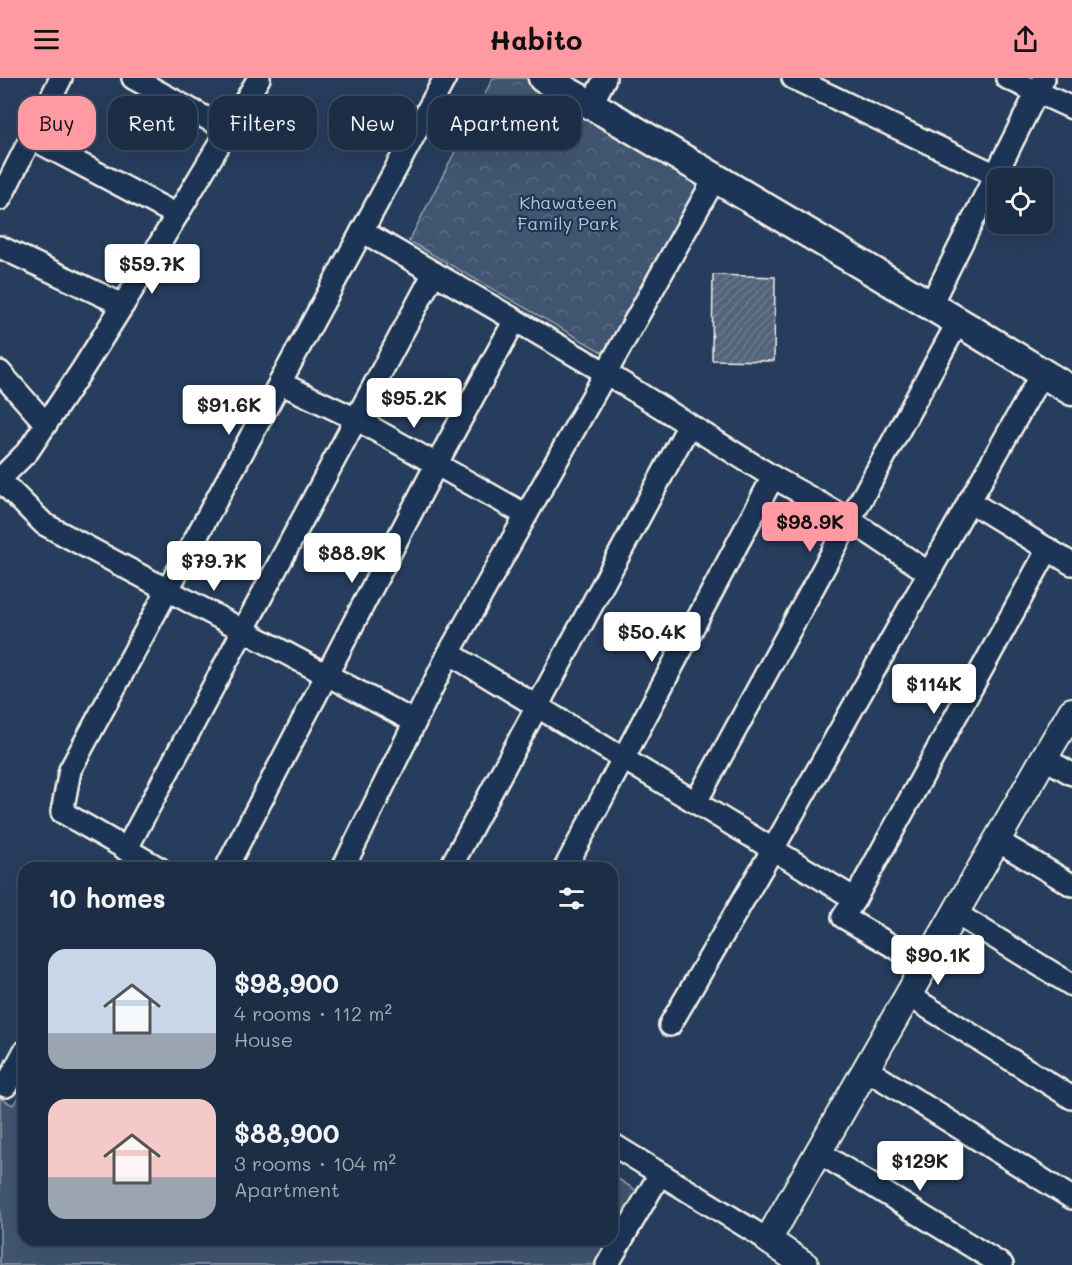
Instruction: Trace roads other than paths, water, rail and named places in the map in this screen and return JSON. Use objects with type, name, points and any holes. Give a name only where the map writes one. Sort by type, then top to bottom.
[{"type":"main road","points":[[543,78],[1072,391]]},
{"type":"street","points":[[52,96],[61,78]]},
{"type":"street","points":[[133,78],[209,120]]},
{"type":"street","points":[[248,96],[259,78]]},
{"type":"street","points":[[148,862],[62,813],[70,770],[445,78]]},
{"type":"street","points":[[591,105],[605,78]]},
{"type":"street","points":[[793,78],[987,171]]},
{"type":"street","points":[[1007,78],[1041,85],[1072,108]]},
{"type":"street","points":[[1000,168],[1041,85]]},
{"type":"street","points":[[0,199],[25,150]]},
{"type":"street","points":[[53,150],[177,216]]},
{"type":"street","points":[[216,150],[123,305],[46,424],[28,451],[0,479],[44,524],[415,722]]},
{"type":"street","points":[[346,862],[449,653],[715,178]]},
{"type":"street","points":[[930,306],[987,193]]},
{"type":"street","points":[[362,231],[606,373],[773,477],[850,520],[929,573]]},
{"type":"street","points":[[0,247],[123,305]]},
{"type":"street","points":[[126,850],[434,273]]},
{"type":"street","points":[[229,862],[436,463],[515,321]]},
{"type":"street","points":[[696,802],[958,322]]},
{"type":"street","points":[[0,372],[46,424]]},
{"type":"street","points":[[670,1025],[773,849],[1042,373]]},
{"type":"street","points":[[280,383],[356,419],[526,515]]},
{"type":"street","points":[[453,862],[689,425]]},
{"type":"street","points":[[568,862],[773,477]]},
{"type":"street","points":[[969,501],[1072,564]]},
{"type":"street","points":[[925,965],[843,917],[1048,549]]},
{"type":"street","points":[[449,653],[855,899]]},
{"type":"street","points":[[768,1240],[1072,711]]},
{"type":"street","points":[[1044,758],[1072,774]]},
{"type":"street","points":[[996,840],[1072,885]]},
{"type":"street","points":[[955,913],[1072,985]]},
{"type":"street","points":[[908,994],[1072,1098]]},
{"type":"street","points":[[0,1083],[6,1086],[18,1063]]},
{"type":"street","points":[[866,1069],[1072,1198]]},
{"type":"street","points":[[618,1148],[805,1265]]},
{"type":"street","points":[[818,1152],[1002,1265]]},
{"type":"street","points":[[608,1265],[660,1174]]},
{"type":"park label","name":"Khawateen Family Park","points":[[568,213]]}]
